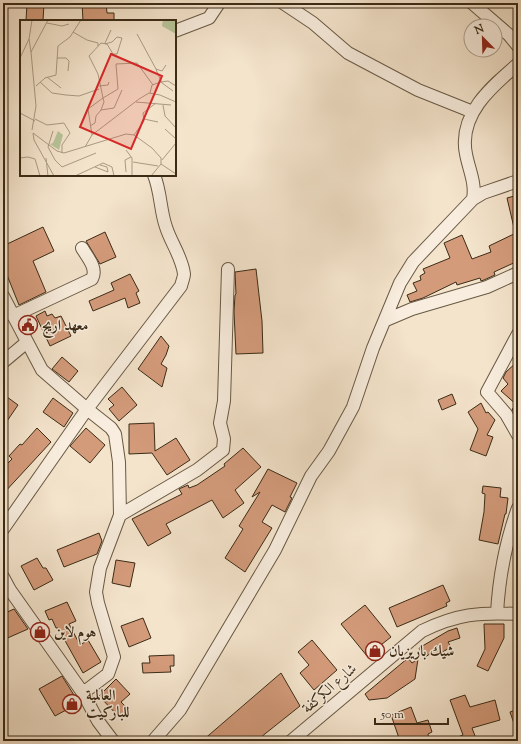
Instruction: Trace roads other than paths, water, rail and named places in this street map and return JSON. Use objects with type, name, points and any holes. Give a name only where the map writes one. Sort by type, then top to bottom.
[{"type":"street","points":[[176,31],[209,18],[219,3]]},
{"type":"street","points":[[283,3],[313,23],[348,53],[418,90],[473,112]]},
{"type":"street","points":[[472,3],[509,35],[518,46]]},
{"type":"street","points":[[473,199],[475,188],[466,154],[464,131],[473,112],[492,87],[518,64]]},
{"type":"street","points":[[471,172],[484,184],[497,187]]},
{"type":"street","points":[[3,529],[87,409],[181,286],[184,275],[178,254],[161,212],[159,186],[154,176]]},
{"type":"street","points":[[153,741],[180,710],[275,550],[311,476],[329,451],[354,407],[373,348],[386,320],[400,282],[413,262],[473,199],[497,187],[518,181]]},
{"type":"street","points":[[14,316],[92,279],[94,268],[82,248]]},
{"type":"street","points":[[120,515],[197,470],[223,450],[224,439],[220,423],[224,401],[228,269]]},
{"type":"street","points":[[386,320],[412,309],[486,287],[518,274]]},
{"type":"street","points":[[3,296],[42,370],[48,377],[111,428],[115,434],[119,462],[120,515],[100,568],[96,592],[114,657],[108,674],[83,693]]},
{"type":"street","points":[[518,334],[487,392],[506,414],[518,434]]},
{"type":"street","points":[[3,362],[27,342]]},
{"type":"street","points":[[497,613],[499,582],[513,522],[518,508]]},
{"type":"street","points":[[3,577],[10,590],[83,693],[98,721],[113,741]]},
{"type":"street","name":"شارع الكركفة","points":[[291,741],[422,631],[463,615],[497,613],[518,614]]},
{"type":"place","name":"معهد اريج","points":[[28,325]]},
{"type":"place","name":"هوم لاين","points":[[40,632]]},
{"type":"place","name":"شيك باريزيان","points":[[375,651]]},
{"type":"place","name":"العالمية للباركيت","points":[[72,704]]}]
